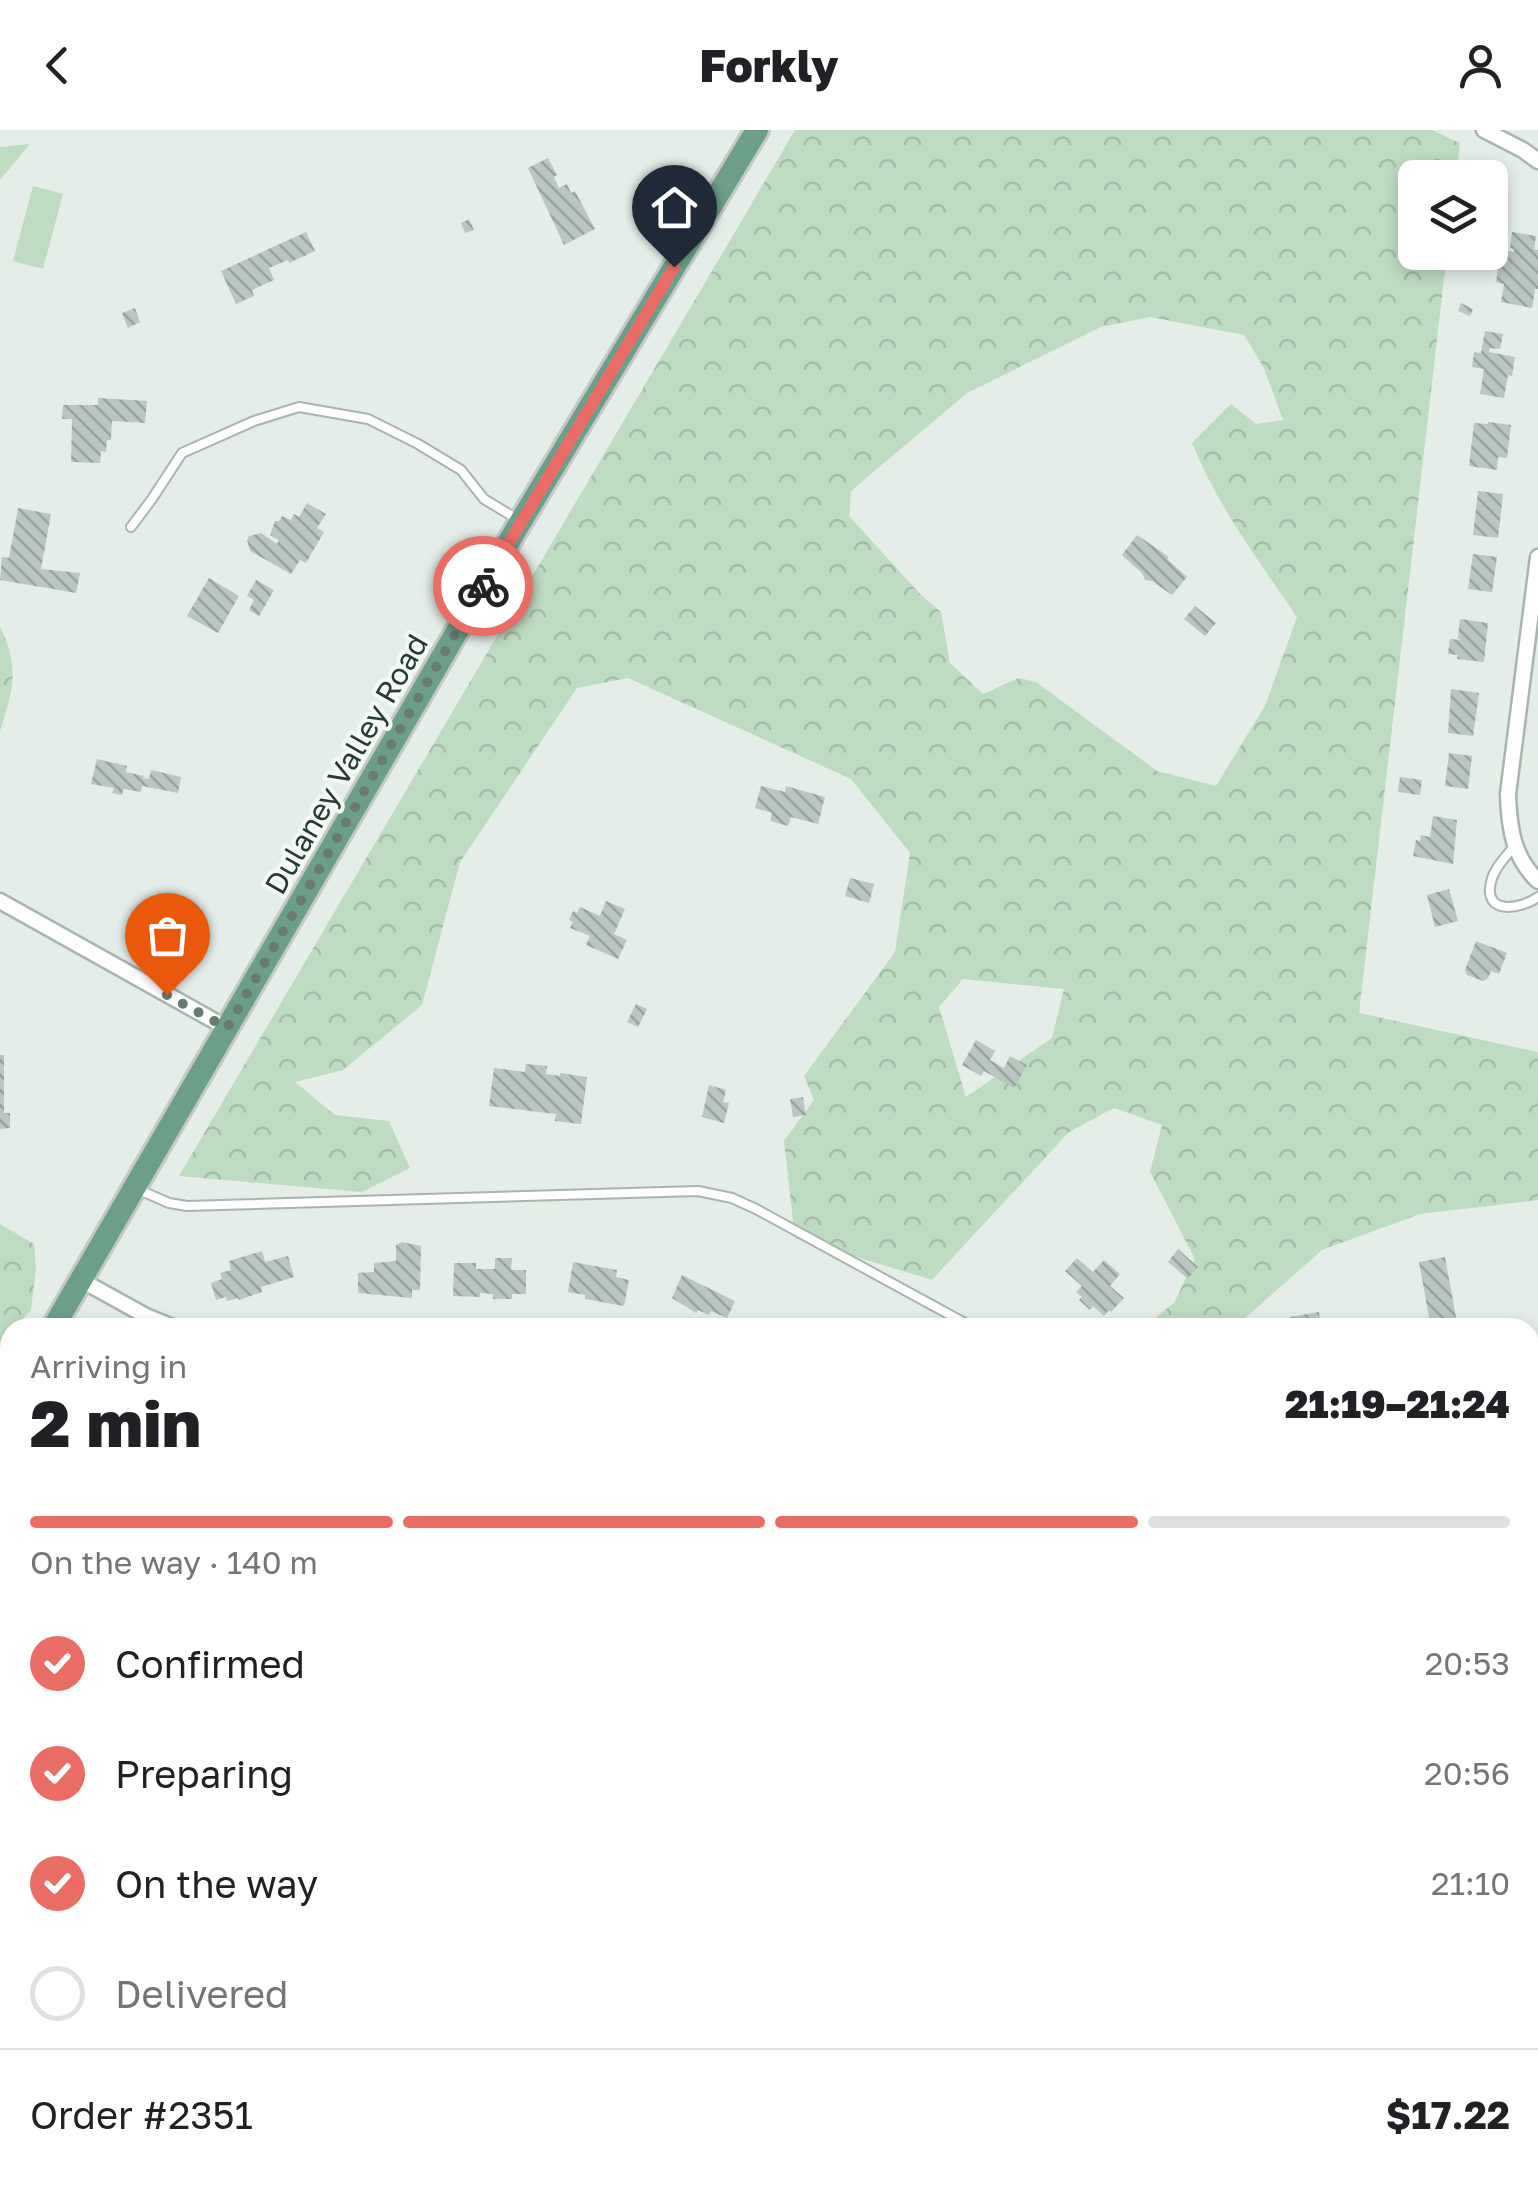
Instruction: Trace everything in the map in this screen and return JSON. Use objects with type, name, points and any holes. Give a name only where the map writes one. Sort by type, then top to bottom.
[{"type":"main road","name":"Dulaney Valley Road","points":[[59,1318],[521,522],[757,130]]},
{"type":"street","points":[[1484,130],[1538,162]]},
{"type":"street","points":[[1538,558],[1508,794],[1514,846],[1538,881]]},
{"type":"street","points":[[0,901],[227,1028]]},
{"type":"street","points":[[81,1280],[151,1318]]},
{"type":"lane","points":[[131,527],[182,453],[254,420],[298,407],[368,419],[418,444],[461,470],[484,499],[521,522]]},
{"type":"lane","points":[[1514,846],[1495,872],[1490,892],[1493,900],[1508,908],[1518,908],[1538,897]]},
{"type":"lane","points":[[133,1187],[169,1203],[187,1206],[698,1190],[756,1208],[956,1318]]},
{"type":"green space","points":[[795,130],[1432,130],[1460,143],[1458,160],[1398,160],[1398,270],[1445,270],[1359,1013],[1538,1052],[1538,1200],[1420,1214],[1322,1250],[1245,1318],[1155,1318],[1174,1303],[1195,1259],[1150,1172],[1162,1125],[1114,1108],[1069,1132],[932,1280],[795,1238],[784,1141],[814,1100],[804,1076],[895,952],[910,853],[851,779],[628,678],[577,688],[460,862],[422,1005],[343,1070],[295,1082],[335,1115],[389,1121],[410,1168],[362,1192],[179,1176]],"holes":[[[1150,317],[1244,335],[1264,368],[1283,420],[1256,424],[1231,404],[1192,443],[1227,511],[1297,617],[1265,706],[1216,786],[1157,771],[1036,682],[1019,678],[983,694],[950,663],[941,612],[849,516],[851,491],[967,393],[1101,327]],[[963,979],[1064,989],[1052,1038],[966,1097],[939,1007]]]},
{"type":"green space","points":[[30,144],[0,180],[0,147]]},
{"type":"green space","points":[[33,186],[63,194],[43,269],[13,261]]},
{"type":"green space","points":[[0,627],[10,654],[12,679],[0,731]]},
{"type":"green space","points":[[0,1224],[34,1244],[36,1268],[31,1310],[24,1318],[0,1318]]},
{"type":"building","points":[[548,158],[559,188],[567,184],[571,193],[575,191],[595,229],[564,245],[528,168]]},
{"type":"building","points":[[469,219],[474,230],[465,233],[461,223]]},
{"type":"building","points":[[306,232],[315,251],[269,268],[274,280],[252,290],[254,296],[236,304],[221,271]]},
{"type":"building","points":[[1512,232],[1536,236],[1538,289],[1532,308],[1501,302],[1504,284],[1496,282],[1498,270],[1508,270],[1508,251],[1514,252],[1510,248]]},
{"type":"building","points":[[1461,303],[1473,309],[1470,316],[1458,311]]},
{"type":"building","points":[[135,308],[140,322],[128,328],[122,313]]},
{"type":"building","points":[[1485,331],[1503,334],[1500,349],[1490,348],[1489,352],[1515,357],[1504,398],[1480,394],[1484,369],[1472,367],[1474,352],[1481,353]]},
{"type":"building","points":[[98,398],[147,401],[145,423],[112,421],[111,440],[107,440],[106,452],[101,451],[100,463],[71,462],[72,419],[62,419],[63,405],[98,405]]},
{"type":"building","points":[[1474,423],[1511,425],[1507,458],[1498,457],[1497,470],[1469,466]]},
{"type":"building","points":[[1478,491],[1503,494],[1498,538],[1473,535]]},
{"type":"building","points":[[307,503],[326,514],[317,528],[324,532],[306,563],[300,560],[291,574],[250,551],[249,536],[261,533],[277,544],[279,540],[270,535],[275,521],[282,516],[291,520],[294,514],[299,517]]},
{"type":"building","points":[[18,508],[51,514],[41,569],[80,573],[76,593],[0,580],[2,557],[9,558]]},
{"type":"building","points":[[1137,535],[1169,557],[1187,577],[1172,595],[1145,580],[1122,555]]},
{"type":"building","points":[[1473,554],[1497,557],[1492,592],[1468,589]]},
{"type":"building","points":[[209,578],[239,596],[218,633],[187,616]]},
{"type":"building","points":[[256,580],[274,590],[259,616],[249,610],[254,600],[247,596]]},
{"type":"building","points":[[1195,606],[1216,623],[1205,636],[1184,619]]},
{"type":"building","points":[[1460,619],[1488,623],[1484,662],[1448,654],[1450,639],[1461,640]]},
{"type":"building","points":[[1451,689],[1479,693],[1473,736],[1448,733]]},
{"type":"building","points":[[1449,753],[1472,756],[1468,789],[1445,786]]},
{"type":"building","points":[[97,759],[127,766],[126,772],[143,778],[149,779],[151,770],[181,777],[178,793],[142,786],[141,792],[123,789],[122,795],[112,793],[114,788],[91,784]]},
{"type":"building","points":[[1400,777],[1422,780],[1420,795],[1398,792]]},
{"type":"building","points":[[761,786],[785,792],[786,786],[825,797],[818,824],[791,817],[788,826],[770,821],[772,813],[755,808]]},
{"type":"building","points":[[1433,816],[1457,820],[1453,864],[1413,856],[1416,840],[1420,841],[1421,835],[1430,837]]},
{"type":"building","points":[[850,878],[874,884],[869,903],[845,896]]},
{"type":"building","points":[[1449,889],[1458,921],[1435,927],[1427,895]]},
{"type":"building","points":[[606,901],[625,909],[614,934],[627,940],[618,959],[586,945],[590,936],[570,928],[573,911],[577,913],[580,907],[600,916]]},
{"type":"building","points":[[1476,941],[1507,953],[1499,974],[1491,971],[1483,981],[1467,975],[1465,970]]},
{"type":"building","points":[[636,1004],[647,1009],[638,1027],[627,1022]]},
{"type":"building","points":[[976,1040],[995,1051],[990,1060],[1004,1068],[1010,1056],[1027,1065],[1014,1088],[984,1071],[981,1076],[962,1065]]},
{"type":"building","points":[[0,1055],[4,1055],[4,1113],[10,1113],[10,1128],[0,1129]]},
{"type":"building","points":[[526,1064],[547,1066],[546,1074],[587,1077],[581,1124],[555,1121],[556,1114],[489,1106],[494,1068],[525,1072]]},
{"type":"building","points":[[709,1085],[726,1090],[723,1102],[729,1103],[724,1123],[702,1117]]},
{"type":"building","points":[[803,1097],[806,1115],[793,1117],[790,1099]]},
{"type":"building","points":[[402,1242],[421,1246],[420,1290],[412,1290],[412,1298],[358,1293],[358,1273],[374,1272],[374,1263],[396,1261],[396,1245]]},
{"type":"building","points":[[1178,1249],[1198,1267],[1188,1279],[1168,1262]]},
{"type":"building","points":[[262,1251],[265,1262],[288,1256],[294,1277],[261,1287],[262,1292],[239,1300],[216,1300],[211,1283],[222,1279],[220,1273],[231,1270],[229,1261]]},
{"type":"building","points":[[1445,1257],[1456,1318],[1429,1318],[1419,1262]]},
{"type":"building","points":[[495,1258],[512,1258],[511,1270],[526,1270],[526,1294],[512,1294],[512,1299],[493,1299],[493,1294],[480,1293],[480,1297],[453,1296],[454,1263],[476,1263],[476,1269],[495,1269]]},
{"type":"building","points":[[1077,1258],[1093,1272],[1104,1260],[1120,1274],[1110,1286],[1124,1298],[1104,1316],[1079,1300],[1082,1297],[1076,1292],[1082,1286],[1065,1271]]},
{"type":"building","points":[[573,1262],[617,1270],[616,1277],[629,1280],[624,1306],[568,1292]]},
{"type":"building","points":[[682,1275],[735,1301],[727,1318],[711,1311],[709,1315],[698,1310],[696,1313],[672,1298]]},
{"type":"building","points":[[1319,1312],[1320,1318],[1290,1318]]},
{"type":"way so far","points":[[167,995],[227,1028],[483,586]]},
{"type":"route","points":[[483,586],[674,267]]}]
